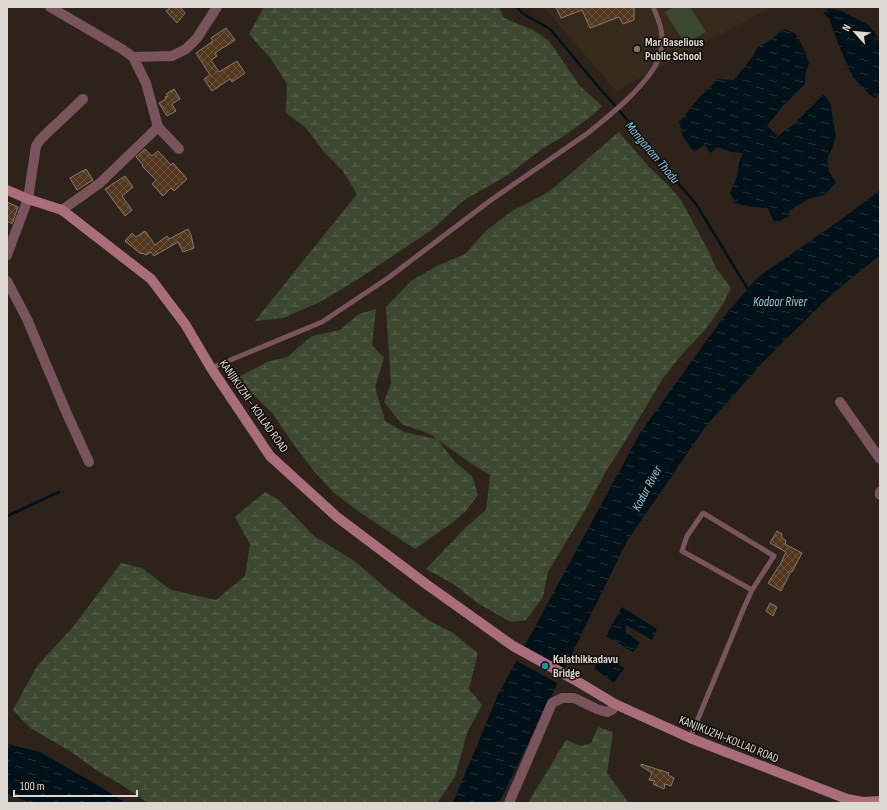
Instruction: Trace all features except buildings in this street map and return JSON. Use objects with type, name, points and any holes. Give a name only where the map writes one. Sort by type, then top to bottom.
[{"type":"main road","name":"KANJIKUZHI - KOLLAD ROAD","points":[[7,190],[28,199],[62,210],[151,279],[185,324],[211,368],[270,456],[337,517],[426,584],[513,646],[575,680]]},
{"type":"main road","name":"KANJIKUZHI-KOLLAD ROAD","points":[[575,680],[615,704],[690,738],[847,799],[863,802],[880,801]]},
{"type":"street","points":[[50,7],[122,49],[132,57],[146,83],[158,127],[179,149]]},
{"type":"street","points":[[132,57],[172,56],[186,49],[197,38],[217,7]]},
{"type":"street","points":[[7,255],[28,199],[35,149],[47,133],[83,99]]},
{"type":"street","points":[[62,210],[100,183],[158,127]]},
{"type":"street","points":[[7,281],[27,319],[89,462]]},
{"type":"street","points":[[840,402],[880,459]]},
{"type":"street","points":[[509,803],[552,703],[562,698],[574,698],[597,709],[608,712],[613,709],[615,704]]},
{"type":"lane","points":[[211,368],[322,322],[388,278],[491,200],[601,123],[637,90],[654,68],[662,43],[659,20],[654,9]]},
{"type":"lane","points":[[690,738],[752,590],[774,556],[703,513],[687,536],[682,551],[752,590]]},
{"type":"shaded area","name":"Mar Baselious Public School","points":[[544,7],[772,7],[616,91]]},
{"type":"green space","points":[[264,7],[499,7],[504,18],[533,30],[549,41],[579,85],[602,106],[593,115],[561,138],[543,148],[508,175],[464,200],[433,229],[360,278],[320,302],[283,318],[255,321],[357,194],[342,170],[324,152],[306,128],[286,113],[287,84],[271,59],[249,34]]},
{"type":"green space","points":[[673,7],[690,7],[706,32],[685,44],[665,12]]},
{"type":"green space","points":[[619,132],[648,166],[681,200],[716,268],[731,288],[722,306],[705,330],[684,352],[663,378],[606,471],[587,507],[548,572],[543,597],[526,620],[511,622],[479,604],[455,585],[426,569],[465,528],[486,510],[490,475],[438,440],[454,461],[472,476],[478,495],[466,511],[452,523],[415,549],[362,514],[333,492],[313,470],[274,415],[237,378],[267,362],[287,357],[312,336],[340,330],[359,314],[376,309],[372,345],[384,358],[375,387],[385,421],[404,432],[436,439],[432,435],[402,424],[384,402],[391,383],[386,307],[411,281],[437,266],[465,254],[487,230],[512,211],[543,195],[556,186]]},
{"type":"green space","points":[[265,492],[279,500],[314,536],[356,562],[387,589],[428,620],[453,633],[478,653],[469,689],[482,705],[467,733],[455,777],[437,803],[148,803],[127,788],[96,770],[70,751],[30,728],[13,710],[37,666],[73,627],[121,563],[142,568],[171,590],[216,600],[245,576],[250,544],[235,517]]},
{"type":"green space","points":[[598,727],[613,732],[607,773],[629,803],[528,803],[566,740],[581,746],[591,743]]},
{"type":"water","points":[[828,9],[839,10],[869,25],[880,41],[880,95],[875,98],[869,94],[853,77],[839,46],[829,18],[823,13]]},
{"type":"water","points":[[784,29],[795,33],[803,47],[809,63],[805,75],[805,84],[781,108],[767,126],[778,136],[793,125],[824,94],[831,105],[836,135],[833,147],[827,158],[829,172],[836,182],[825,195],[810,198],[789,211],[790,216],[774,223],[768,208],[746,206],[735,203],[730,193],[737,177],[739,162],[743,153],[731,152],[718,147],[710,153],[705,144],[694,152],[683,137],[679,122],[700,97],[718,79],[734,80],[753,56],[757,48],[772,39]]},
{"type":"water","name":"Kodoor River","points":[[880,190],[880,255],[831,295],[764,361],[706,426],[627,541],[499,803],[452,803],[498,695],[640,433],[725,315],[757,278],[843,218]]},
{"type":"water","points":[[622,607],[657,629],[652,640],[626,625],[625,631],[640,643],[633,652],[606,636]]},
{"type":"water","points":[[603,654],[624,668],[614,683],[594,668]]},
{"type":"water","points":[[7,744],[40,752],[126,803],[30,803],[7,794]]},
{"type":"pier","name":"Kalathikkadavu Bridge","points":[[522,648],[565,672],[559,684],[515,660]]},
{"type":"waterway","name":"Manganam Thodu","points":[[517,7],[522,13],[550,29],[696,204],[749,291]]},
{"type":"waterway","points":[[7,516],[59,492]]},
{"type":"place","name":"Mar Baselious Public School","points":[[637,49]]},
{"type":"place","name":"Kalathikkadavu Bridge","points":[[545,666]]},
{"type":"water label","name":"Kodur River","points":[[646,488]]}]
